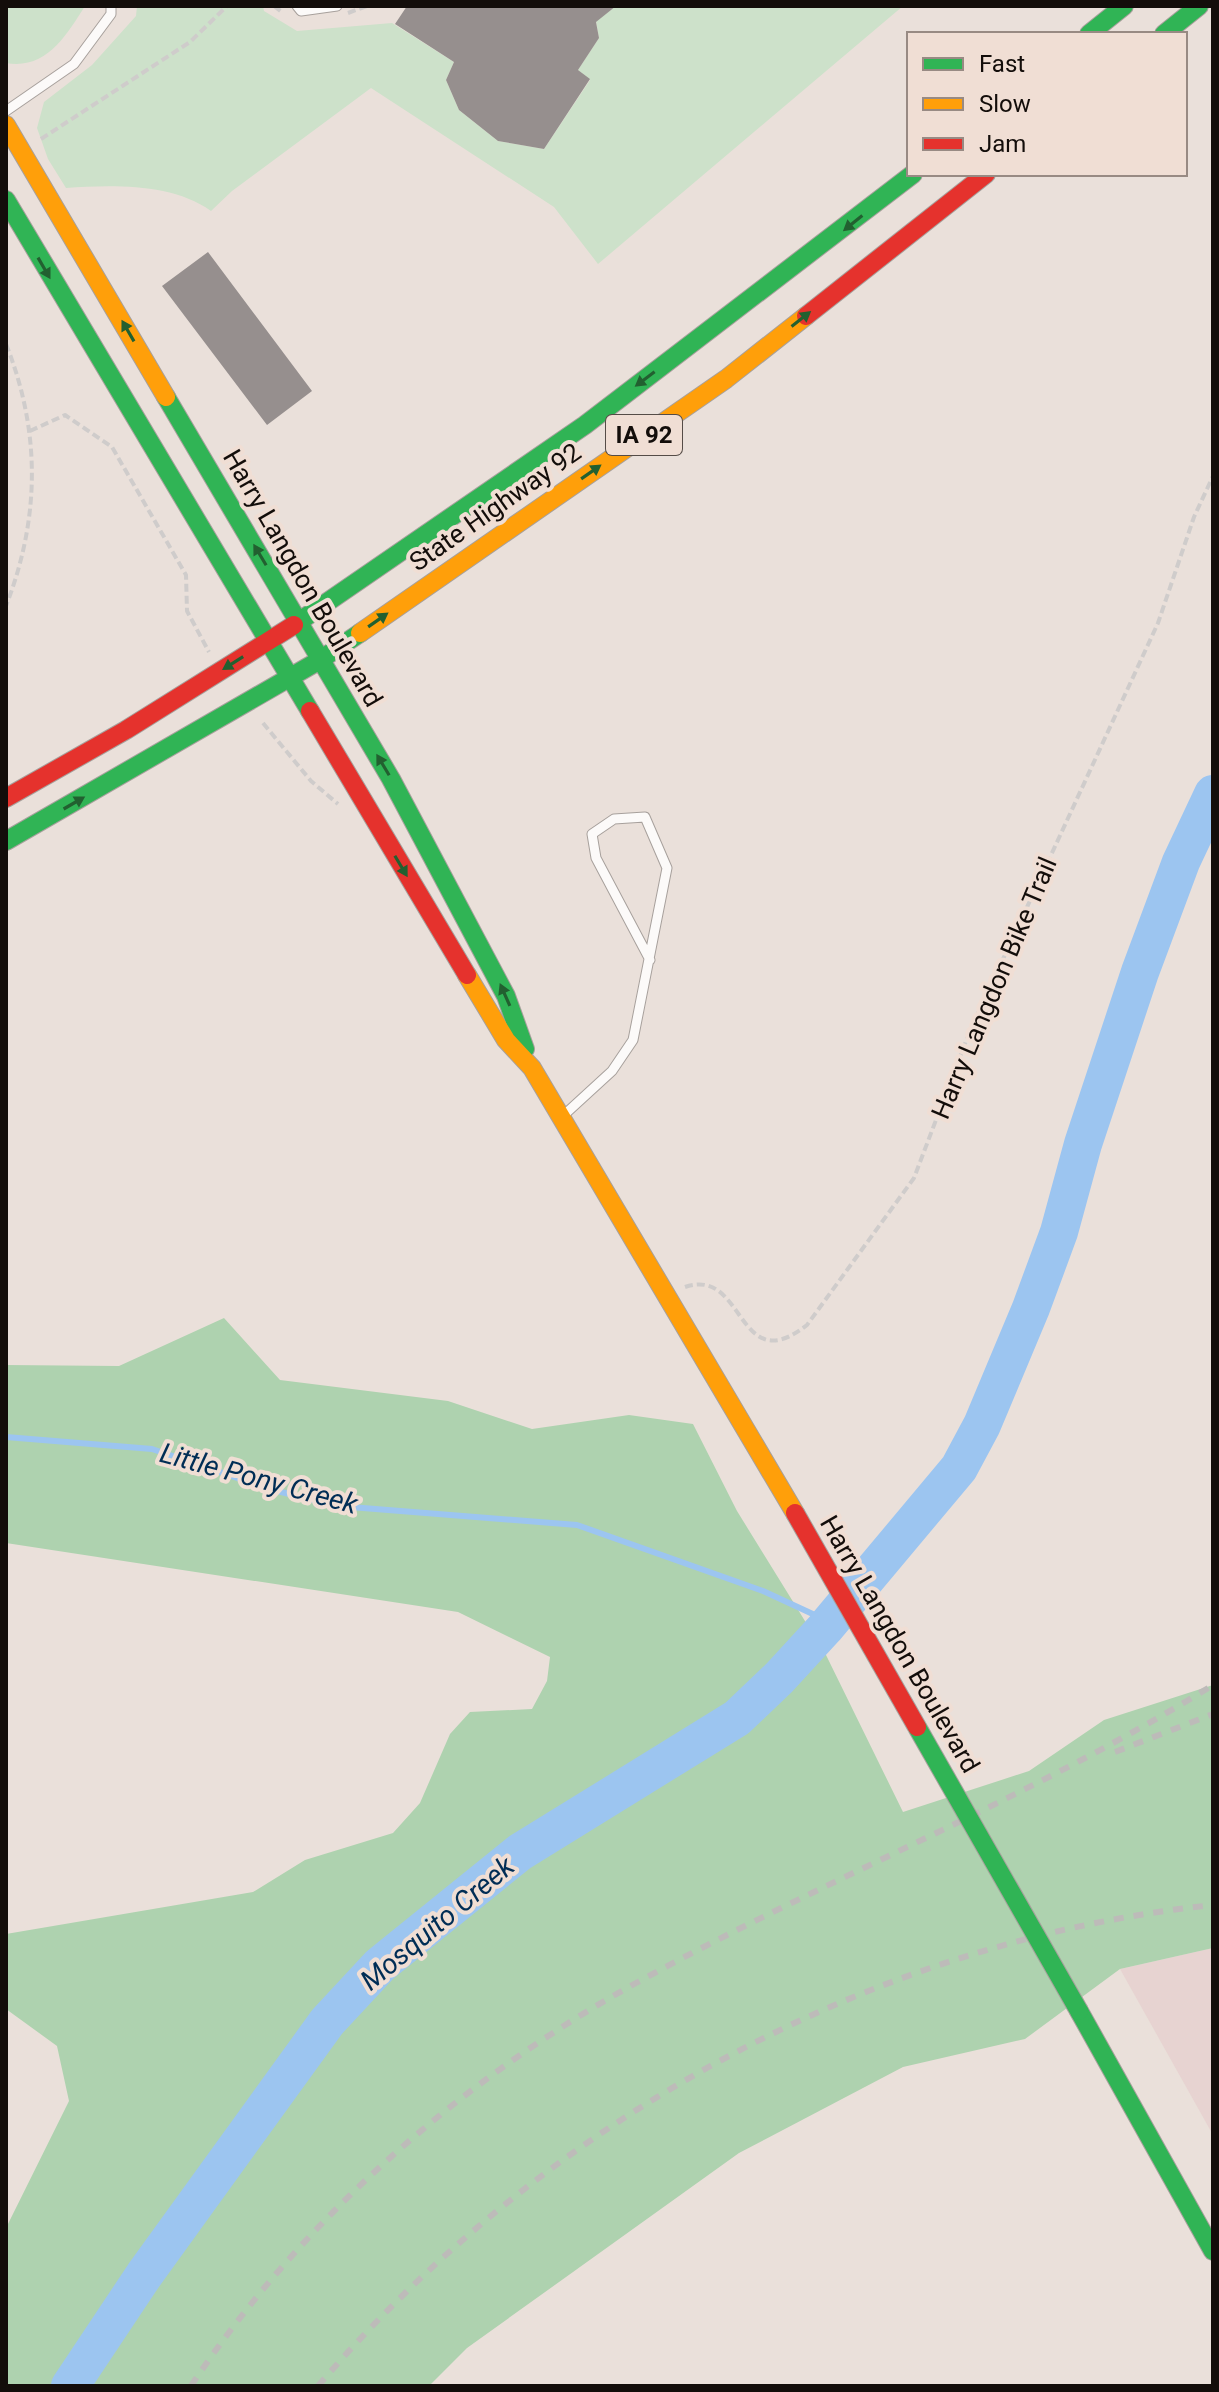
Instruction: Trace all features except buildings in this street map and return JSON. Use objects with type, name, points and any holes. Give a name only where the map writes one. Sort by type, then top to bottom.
[{"type":"main road","points":[[1092,32],[1124,6]]},
{"type":"main road","points":[[1167,32],[1197,8]]},
{"type":"main road","name":"Harry Langdon Boulevard","points":[[6,125],[391,779],[506,996],[532,1068]]},
{"type":"main road","name":"State Highway 92","points":[[6,798],[107,743],[422,542],[808,258],[910,176]]},
{"type":"main road","name":"State Highway 92","points":[[6,841],[320,660],[726,379],[983,176]]},
{"type":"main road","name":"Harry Langdon Boulevard","points":[[6,200],[506,1040],[532,1068],[669,1294],[1213,2251]]},
{"type":"lane","points":[[6,111],[74,64],[111,14],[111,6]]},
{"type":"lane","points":[[297,6],[301,11],[337,6]]},
{"type":"lane","points":[[562,1117],[612,1071],[633,1040],[650,960],[667,868],[645,817],[614,819],[592,834],[596,858],[650,960]]},
{"type":"path","points":[[23,150],[190,42],[227,6]]},
{"type":"path","points":[[6,344],[19,376],[30,431],[34,477],[31,516],[21,566],[6,606]]},
{"type":"path","points":[[30,431],[65,415],[112,447],[186,575],[187,611],[220,672]]},
{"type":"path","name":"Harry Langdon Bike Trail","points":[[669,1294],[689,1285],[704,1284],[731,1300],[754,1334],[767,1340],[792,1337],[807,1325],[893,1211],[914,1178],[975,1019],[1147,650],[1194,517],[1213,476]]},
{"type":"shaded area","points":[[1213,1948],[1213,2135],[1120,1969]]},
{"type":"green space","points":[[6,6],[85,6],[53,48],[44,56],[20,64],[6,63]]},
{"type":"green space","points":[[137,6],[263,6],[264,11],[297,31],[392,23],[454,62],[446,80],[459,110],[498,141],[544,149],[590,80],[578,70],[599,38],[596,21],[616,6],[903,6],[598,264],[554,207],[371,88],[232,191],[211,211],[178,195],[160,191],[103,186],[66,188],[48,159],[37,128],[44,102],[92,65],[136,16]]},
{"type":"green space","points":[[224,1318],[280,1380],[448,1401],[532,1429],[629,1415],[693,1424],[737,1511],[826,1655],[903,1812],[1029,1771],[1104,1720],[1213,1685],[1213,1948],[1120,1969],[1025,2039],[903,2067],[739,2153],[467,2348],[429,2386],[6,2386],[6,2228],[69,2101],[57,2046],[6,2009],[6,1934],[253,1892],[305,1860],[393,1833],[420,1803],[450,1734],[470,1712],[532,1709],[547,1681],[550,1657],[458,1612],[6,1543],[6,1365],[119,1366]]},
{"type":"waterway","name":"Mosquito Creek","points":[[70,2386],[144,2275],[327,2022],[380,1965],[520,1852],[737,1718],[825,1628],[959,1468],[982,1425],[1031,1308],[1059,1232],[1083,1144],[1140,972],[1181,862],[1213,794]]},
{"type":"waterway","name":"Little Pony Creek","points":[[6,1437],[152,1449],[273,1490],[338,1506],[577,1525],[763,1591],[830,1622]]},
{"type":"railway","points":[[191,2386],[282,2266],[334,2211],[390,2158],[509,2063],[571,2021],[636,1983],[1072,1765],[1213,1685]]},
{"type":"railway","points":[[1115,1752],[1213,1714]]},
{"type":"railway","points":[[318,2386],[407,2292],[504,2205],[609,2128],[720,2061],[837,2004],[959,1958],[1085,1925],[1213,1905]]},
{"type":"traffic: fast","points":[[1092,32],[1124,6]]},
{"type":"traffic: fast","points":[[1166,32],[1199,6]]},
{"type":"traffic: fast","points":[[294,625],[585,425],[910,176]]},
{"type":"traffic: fast","points":[[6,200],[310,711]]},
{"type":"traffic: fast","points":[[166,397],[391,779],[506,996],[525,1049]]},
{"type":"traffic: fast","points":[[6,841],[320,660],[360,633]]},
{"type":"traffic: fast","points":[[917,1727],[1079,2011]]},
{"type":"traffic: fast","points":[[1079,2011],[1213,2251]]},
{"type":"traffic: slow","points":[[6,125],[166,397]]},
{"type":"traffic: slow","points":[[360,633],[726,379],[806,316]]},
{"type":"traffic: slow","points":[[467,975],[506,1040],[532,1068],[795,1513]]},
{"type":"traffic: jam","points":[[806,316],[983,176]]},
{"type":"traffic: jam","points":[[6,798],[126,730],[294,625]]},
{"type":"traffic: jam","points":[[310,711],[467,975]]},
{"type":"traffic: jam","points":[[795,1513],[917,1727]]}]
